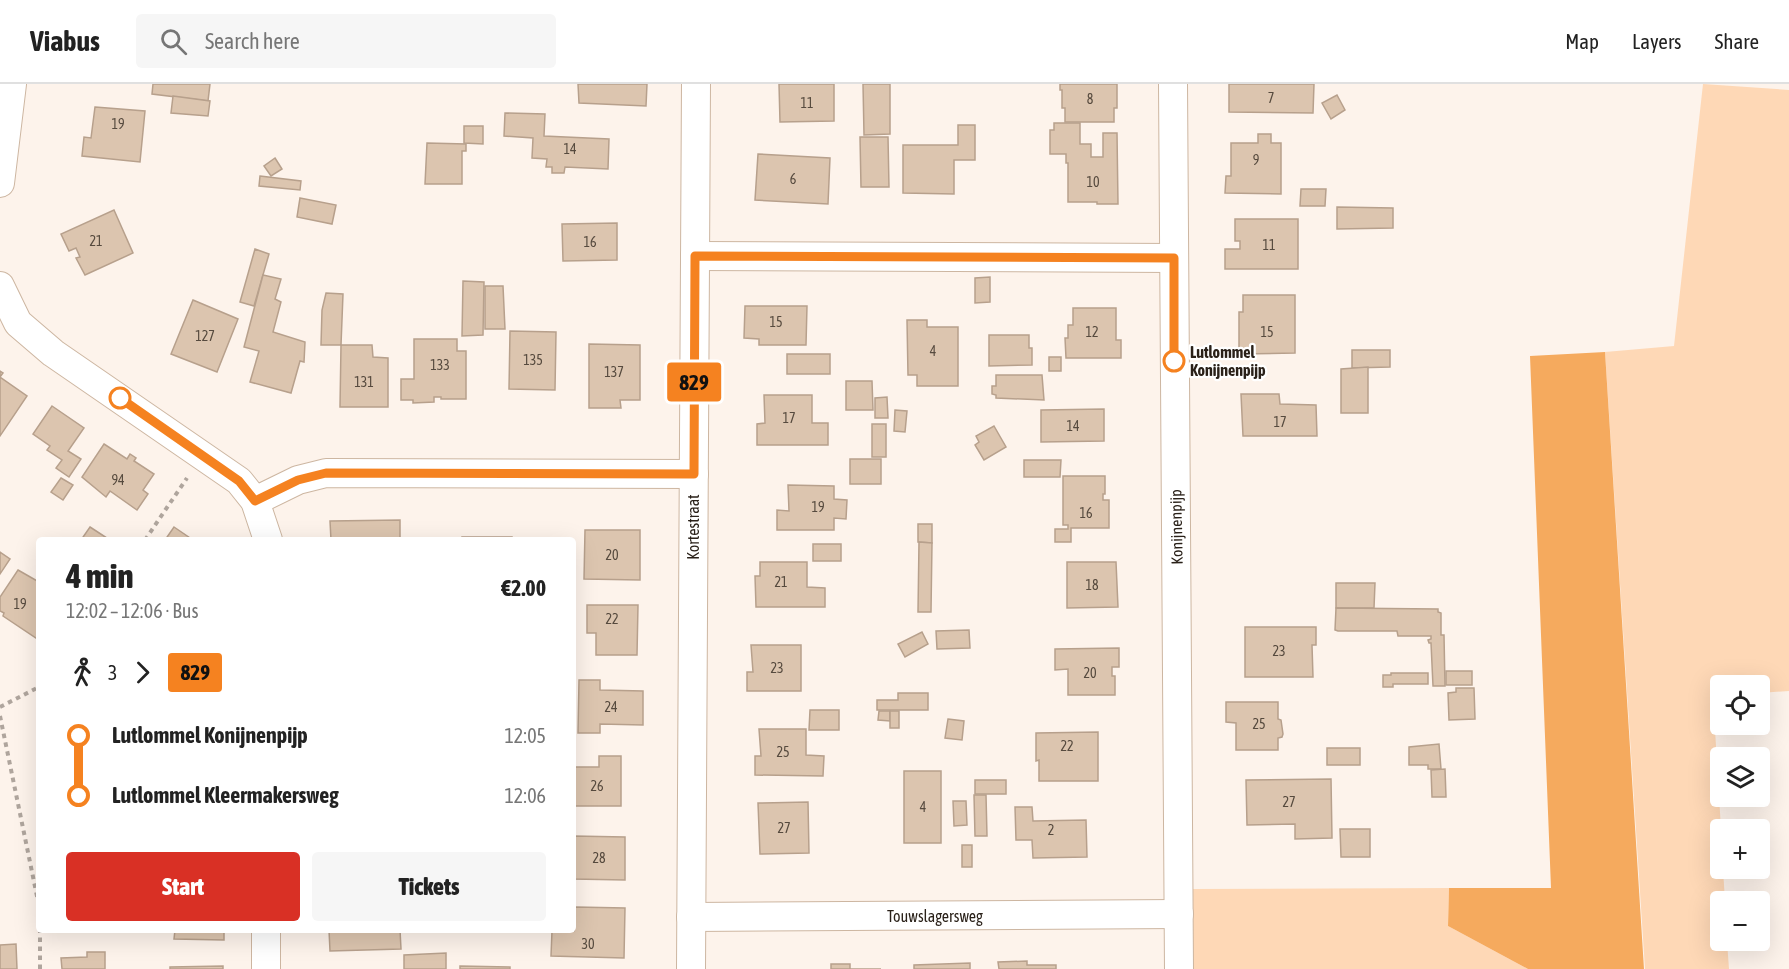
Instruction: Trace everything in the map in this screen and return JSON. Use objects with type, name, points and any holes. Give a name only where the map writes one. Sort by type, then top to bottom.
[{"type":"street","points":[[0,183],[12,84]]},
{"type":"street","name":"Kortestraat","points":[[691,969],[696,84]]},
{"type":"street","name":"Konijnenpijp","points":[[1173,84],[1179,969]]},
{"type":"street","points":[[695,256],[1174,258]]},
{"type":"street","points":[[0,286],[18,323],[44,345],[239,481],[255,501],[267,537]]},
{"type":"street","points":[[255,501],[298,480],[326,473],[694,474]]},
{"type":"street","name":"Touwslagersweg","points":[[691,917],[1179,914]]},
{"type":"street","points":[[266,933],[266,969]]},
{"type":"path","points":[[147,537],[203,455]]},
{"type":"path","points":[[0,707],[36,689]]},
{"type":"path","points":[[0,716],[36,891]]},
{"type":"path","points":[[40,933],[40,969]]},
{"type":"shaded area","points":[[1703,84],[1789,90],[1789,691],[1770,692],[1770,675],[1710,675],[1710,735],[1715,735],[1716,747],[1710,747],[1710,807],[1720,807],[1720,819],[1710,819],[1710,879],[1724,879],[1724,891],[1710,891],[1710,951],[1728,951],[1729,969],[1645,969],[1605,352],[1674,346]]},
{"type":"shaded area","points":[[1605,352],[1644,969],[1528,969],[1448,926],[1449,888],[1551,888],[1530,356]]},
{"type":"shaded area","points":[[1449,888],[1448,926],[1528,969],[1193,969],[1191,889]]},
{"type":"building","points":[[153,84],[210,84],[208,101],[152,94]]},
{"type":"building","points":[[578,84],[647,84],[646,106],[579,103]]},
{"type":"building","points":[[779,84],[834,84],[834,121],[780,122]]},
{"type":"building","points":[[863,84],[890,84],[890,134],[864,135]]},
{"type":"building","points":[[1060,84],[1117,84],[1117,108],[1114,108],[1114,122],[1065,122],[1065,108],[1062,108]]},
{"type":"building","points":[[1229,84],[1314,84],[1313,113],[1229,112]]},
{"type":"building","points":[[1337,95],[1345,110],[1331,119],[1322,103]]},
{"type":"building","points":[[173,96],[210,101],[208,116],[171,113]]},
{"type":"building","points":[[95,107],[145,111],[140,162],[82,156],[84,137],[91,138]]},
{"type":"building","points":[[505,113],[545,114],[544,136],[609,139],[608,169],[565,167],[564,173],[552,173],[552,167],[546,167],[547,159],[532,158],[533,138],[504,136]]},
{"type":"building","points":[[1054,123],[1080,123],[1080,144],[1091,144],[1091,157],[1103,157],[1103,133],[1117,133],[1118,204],[1068,202],[1066,154],[1050,154],[1050,130],[1054,130]]},
{"type":"building","points":[[958,125],[975,125],[975,160],[954,160],[954,194],[903,193],[903,145],[958,145]]},
{"type":"building","points":[[464,126],[483,126],[483,144],[464,143]]},
{"type":"building","points":[[1258,134],[1271,134],[1271,143],[1281,143],[1281,194],[1225,193],[1226,176],[1231,176],[1231,143],[1258,143]]},
{"type":"building","points":[[860,137],[888,137],[889,187],[861,187]]},
{"type":"building","points":[[427,143],[466,144],[466,151],[462,151],[462,184],[425,184]]},
{"type":"building","points":[[758,154],[830,158],[828,204],[755,200]]},
{"type":"building","points":[[275,158],[282,169],[271,176],[264,166]]},
{"type":"building","points":[[260,176],[301,181],[300,190],[259,186]]},
{"type":"building","points":[[1301,189],[1326,189],[1325,206],[1300,206]]},
{"type":"building","points":[[300,198],[336,205],[332,224],[297,217]]},
{"type":"building","points":[[1337,207],[1393,208],[1393,228],[1337,229]]},
{"type":"building","points":[[114,210],[133,253],[85,275],[76,258],[80,257],[76,248],[69,251],[61,234]]},
{"type":"building","points":[[1235,219],[1298,219],[1298,269],[1225,269],[1225,249],[1240,249],[1240,241],[1235,241]]},
{"type":"building","points":[[617,223],[617,260],[563,261],[562,224]]},
{"type":"building","points":[[255,249],[269,254],[254,306],[240,302]]},
{"type":"building","points":[[263,275],[281,279],[275,299],[281,302],[273,332],[305,342],[304,362],[300,361],[291,393],[250,382],[259,351],[244,347]]},
{"type":"building","points":[[990,277],[990,302],[975,303],[975,278]]},
{"type":"building","points":[[463,281],[484,282],[483,335],[462,336]]},
{"type":"building","points":[[485,286],[503,286],[505,329],[485,329]]},
{"type":"building","points":[[326,293],[343,294],[341,345],[321,345],[322,310]]},
{"type":"building","points":[[1243,295],[1295,295],[1295,353],[1239,354],[1239,312],[1243,312]]},
{"type":"building","points":[[193,300],[238,319],[217,372],[171,354]]},
{"type":"building","points":[[745,306],[807,306],[806,345],[759,345],[759,339],[744,338]]},
{"type":"building","points":[[1073,308],[1116,308],[1116,340],[1121,340],[1121,358],[1066,358],[1065,338],[1068,338],[1068,325],[1073,325]]},
{"type":"building","points":[[907,320],[927,320],[927,327],[958,327],[958,386],[917,386],[917,375],[908,375]]},
{"type":"building","points":[[510,331],[556,332],[555,390],[509,389]]},
{"type":"building","points":[[989,335],[1029,335],[1032,365],[989,366]]},
{"type":"building","points":[[414,339],[457,339],[457,351],[466,351],[466,399],[434,397],[434,402],[413,403],[413,400],[401,400],[401,379],[414,379]]},
{"type":"building","points":[[589,344],[640,345],[640,400],[620,400],[621,408],[589,408]]},
{"type":"building","points":[[341,345],[372,345],[373,357],[388,358],[388,407],[340,407]]},
{"type":"building","points":[[1352,350],[1390,350],[1390,367],[1352,368]]},
{"type":"building","points":[[787,354],[830,354],[830,374],[787,374]]},
{"type":"building","points":[[1049,357],[1061,357],[1061,371],[1049,371]]},
{"type":"building","points":[[1368,367],[1368,413],[1341,413],[1341,369]]},
{"type":"building","points":[[996,375],[1042,375],[1044,400],[996,398],[996,395],[992,394],[992,386],[996,386]]},
{"type":"building","points":[[0,377],[27,396],[0,436]]},
{"type":"building","points":[[846,381],[872,381],[873,410],[846,410]]},
{"type":"building","points":[[1241,394],[1279,394],[1280,404],[1316,405],[1317,436],[1243,436]]},
{"type":"building","points":[[764,395],[812,395],[812,423],[828,423],[828,445],[757,445],[757,424],[765,423]]},
{"type":"building","points":[[887,397],[888,418],[875,418],[875,398]]},
{"type":"building","points":[[52,406],[84,428],[68,451],[81,459],[69,477],[56,468],[62,460],[47,450],[50,446],[33,434]]},
{"type":"building","points":[[1104,409],[1104,441],[1041,442],[1041,410]]},
{"type":"building","points":[[895,410],[907,411],[905,432],[894,431]]},
{"type":"building","points":[[872,424],[886,424],[886,457],[872,457]]},
{"type":"building","points":[[994,426],[1006,447],[984,460],[975,445],[979,442],[976,436]]},
{"type":"building","points":[[104,444],[127,459],[130,454],[136,458],[134,461],[154,474],[143,490],[148,494],[137,510],[110,491],[106,497],[82,477]]},
{"type":"building","points":[[850,459],[881,459],[881,484],[850,484]]},
{"type":"building","points":[[1024,460],[1061,460],[1060,477],[1024,477]]},
{"type":"building","points":[[1063,476],[1105,476],[1103,500],[1109,500],[1109,528],[1071,528],[1071,542],[1055,542],[1055,529],[1068,529],[1068,525],[1063,525]]},
{"type":"building","points":[[61,478],[73,485],[63,500],[51,492]]},
{"type":"building","points":[[788,485],[834,486],[834,499],[847,500],[846,519],[834,518],[834,530],[777,530],[777,510],[789,511]]},
{"type":"building","points":[[400,520],[400,537],[331,537],[330,521]]},
{"type":"building","points":[[918,524],[932,524],[932,543],[918,542]]},
{"type":"building","points":[[90,527],[105,537],[83,537]]},
{"type":"building","points":[[174,527],[189,537],[167,537]]},
{"type":"building","points":[[585,530],[640,530],[640,580],[584,579]]},
{"type":"building","points":[[919,542],[932,543],[931,612],[918,612]]},
{"type":"building","points":[[813,544],[841,544],[841,561],[813,561]]},
{"type":"building","points":[[0,552],[10,559],[0,574]]},
{"type":"building","points":[[760,562],[807,562],[807,587],[825,588],[825,607],[756,607],[755,576],[760,576]]},
{"type":"building","points":[[1067,562],[1116,562],[1118,607],[1067,608]]},
{"type":"building","points":[[18,570],[36,580],[36,638],[3,616],[4,613],[0,611],[0,597]]},
{"type":"building","points":[[1336,583],[1375,583],[1374,608],[1336,608]]},
{"type":"building","points":[[587,605],[638,605],[637,655],[596,655],[596,633],[587,633]]},
{"type":"building","points":[[1336,608],[1438,609],[1441,613],[1441,635],[1444,635],[1445,686],[1433,686],[1431,643],[1428,640],[1431,636],[1398,636],[1397,631],[1338,631],[1335,630]]},
{"type":"building","points":[[1245,627],[1316,627],[1316,645],[1312,645],[1313,677],[1245,677]]},
{"type":"building","points":[[969,630],[970,648],[937,649],[936,631]]},
{"type":"building","points":[[922,632],[928,644],[905,657],[898,644]]},
{"type":"building","points":[[751,645],[801,645],[801,691],[747,691],[747,672],[753,672]]},
{"type":"building","points":[[1119,648],[1119,667],[1112,667],[1112,676],[1115,676],[1115,695],[1068,695],[1068,669],[1055,670],[1055,649]]},
{"type":"building","points":[[1446,671],[1472,671],[1472,685],[1446,685]]},
{"type":"building","points":[[1391,673],[1428,673],[1428,684],[1393,684],[1393,687],[1383,687],[1383,675],[1391,675]]},
{"type":"building","points":[[579,680],[600,680],[600,690],[643,691],[643,725],[600,724],[600,733],[578,733]]},
{"type":"building","points":[[1456,688],[1474,688],[1475,719],[1449,720],[1448,693],[1456,692]]},
{"type":"building","points":[[898,693],[928,693],[928,710],[877,710],[877,700],[898,700]]},
{"type":"building","points":[[1226,702],[1278,702],[1278,719],[1281,720],[1283,734],[1278,738],[1278,750],[1236,750],[1236,723],[1226,722]]},
{"type":"building","points":[[810,710],[839,710],[839,730],[809,730]]},
{"type":"building","points":[[879,711],[890,711],[890,721],[878,720]]},
{"type":"building","points":[[890,711],[899,711],[899,728],[890,728]]},
{"type":"building","points":[[948,719],[964,721],[962,740],[945,738]]},
{"type":"building","points":[[759,729],[806,729],[806,755],[824,756],[823,776],[755,775],[755,756],[761,756]]},
{"type":"building","points":[[1098,732],[1098,781],[1039,781],[1036,733]]},
{"type":"building","points":[[1439,744],[1441,769],[1428,769],[1428,765],[1409,765],[1409,747]]},
{"type":"building","points":[[1327,748],[1360,748],[1360,765],[1327,765]]},
{"type":"building","points":[[599,756],[621,756],[621,806],[576,806],[576,767],[599,767]]},
{"type":"building","points":[[1445,769],[1446,797],[1432,797],[1431,770]]},
{"type":"building","points":[[904,771],[941,771],[941,843],[904,843]]},
{"type":"building","points":[[1331,779],[1332,838],[1295,839],[1295,824],[1247,825],[1246,780]]},
{"type":"building","points":[[975,780],[1006,780],[1006,794],[975,794]]},
{"type":"building","points":[[974,795],[986,795],[987,836],[975,836]]},
{"type":"building","points":[[953,801],[966,801],[967,825],[954,826]]},
{"type":"building","points":[[808,802],[809,853],[760,854],[758,803]]},
{"type":"building","points":[[1015,807],[1032,807],[1033,821],[1086,820],[1087,857],[1033,858],[1032,840],[1016,840]]},
{"type":"building","points":[[1340,829],[1370,829],[1370,857],[1341,857]]},
{"type":"building","points":[[576,836],[625,837],[625,880],[576,879]]},
{"type":"building","points":[[962,845],[972,845],[972,867],[962,867]]},
{"type":"building","points":[[576,907],[625,908],[624,958],[551,956],[552,933],[576,933]]},
{"type":"building","points":[[175,933],[224,933],[224,940],[174,939]]},
{"type":"building","points":[[329,933],[400,933],[401,949],[330,951]]},
{"type":"building","points":[[16,944],[17,969],[0,969],[0,945]]},
{"type":"building","points":[[87,952],[105,952],[105,969],[62,969],[61,958],[87,957]]},
{"type":"building","points":[[446,953],[446,969],[404,969],[404,955]]},
{"type":"building","points":[[1027,961],[1027,965],[1056,965],[1056,969],[999,969],[998,962]]},
{"type":"building","points":[[970,963],[970,969],[914,969],[914,965]]},
{"type":"building","points":[[831,964],[850,964],[850,969],[831,969]]},
{"type":"building","points":[[223,966],[223,969],[170,969],[170,967]]},
{"type":"building","points":[[460,966],[510,967],[510,969],[460,969]]},
{"type":"bus line","name":"829","points":[[120,398],[239,481],[255,501],[298,480],[326,473],[694,474],[695,256],[1174,258],[1174,361]]},
{"type":"place","name":"Lutlommel Konijnenpijp","points":[[1174,361]]}]
